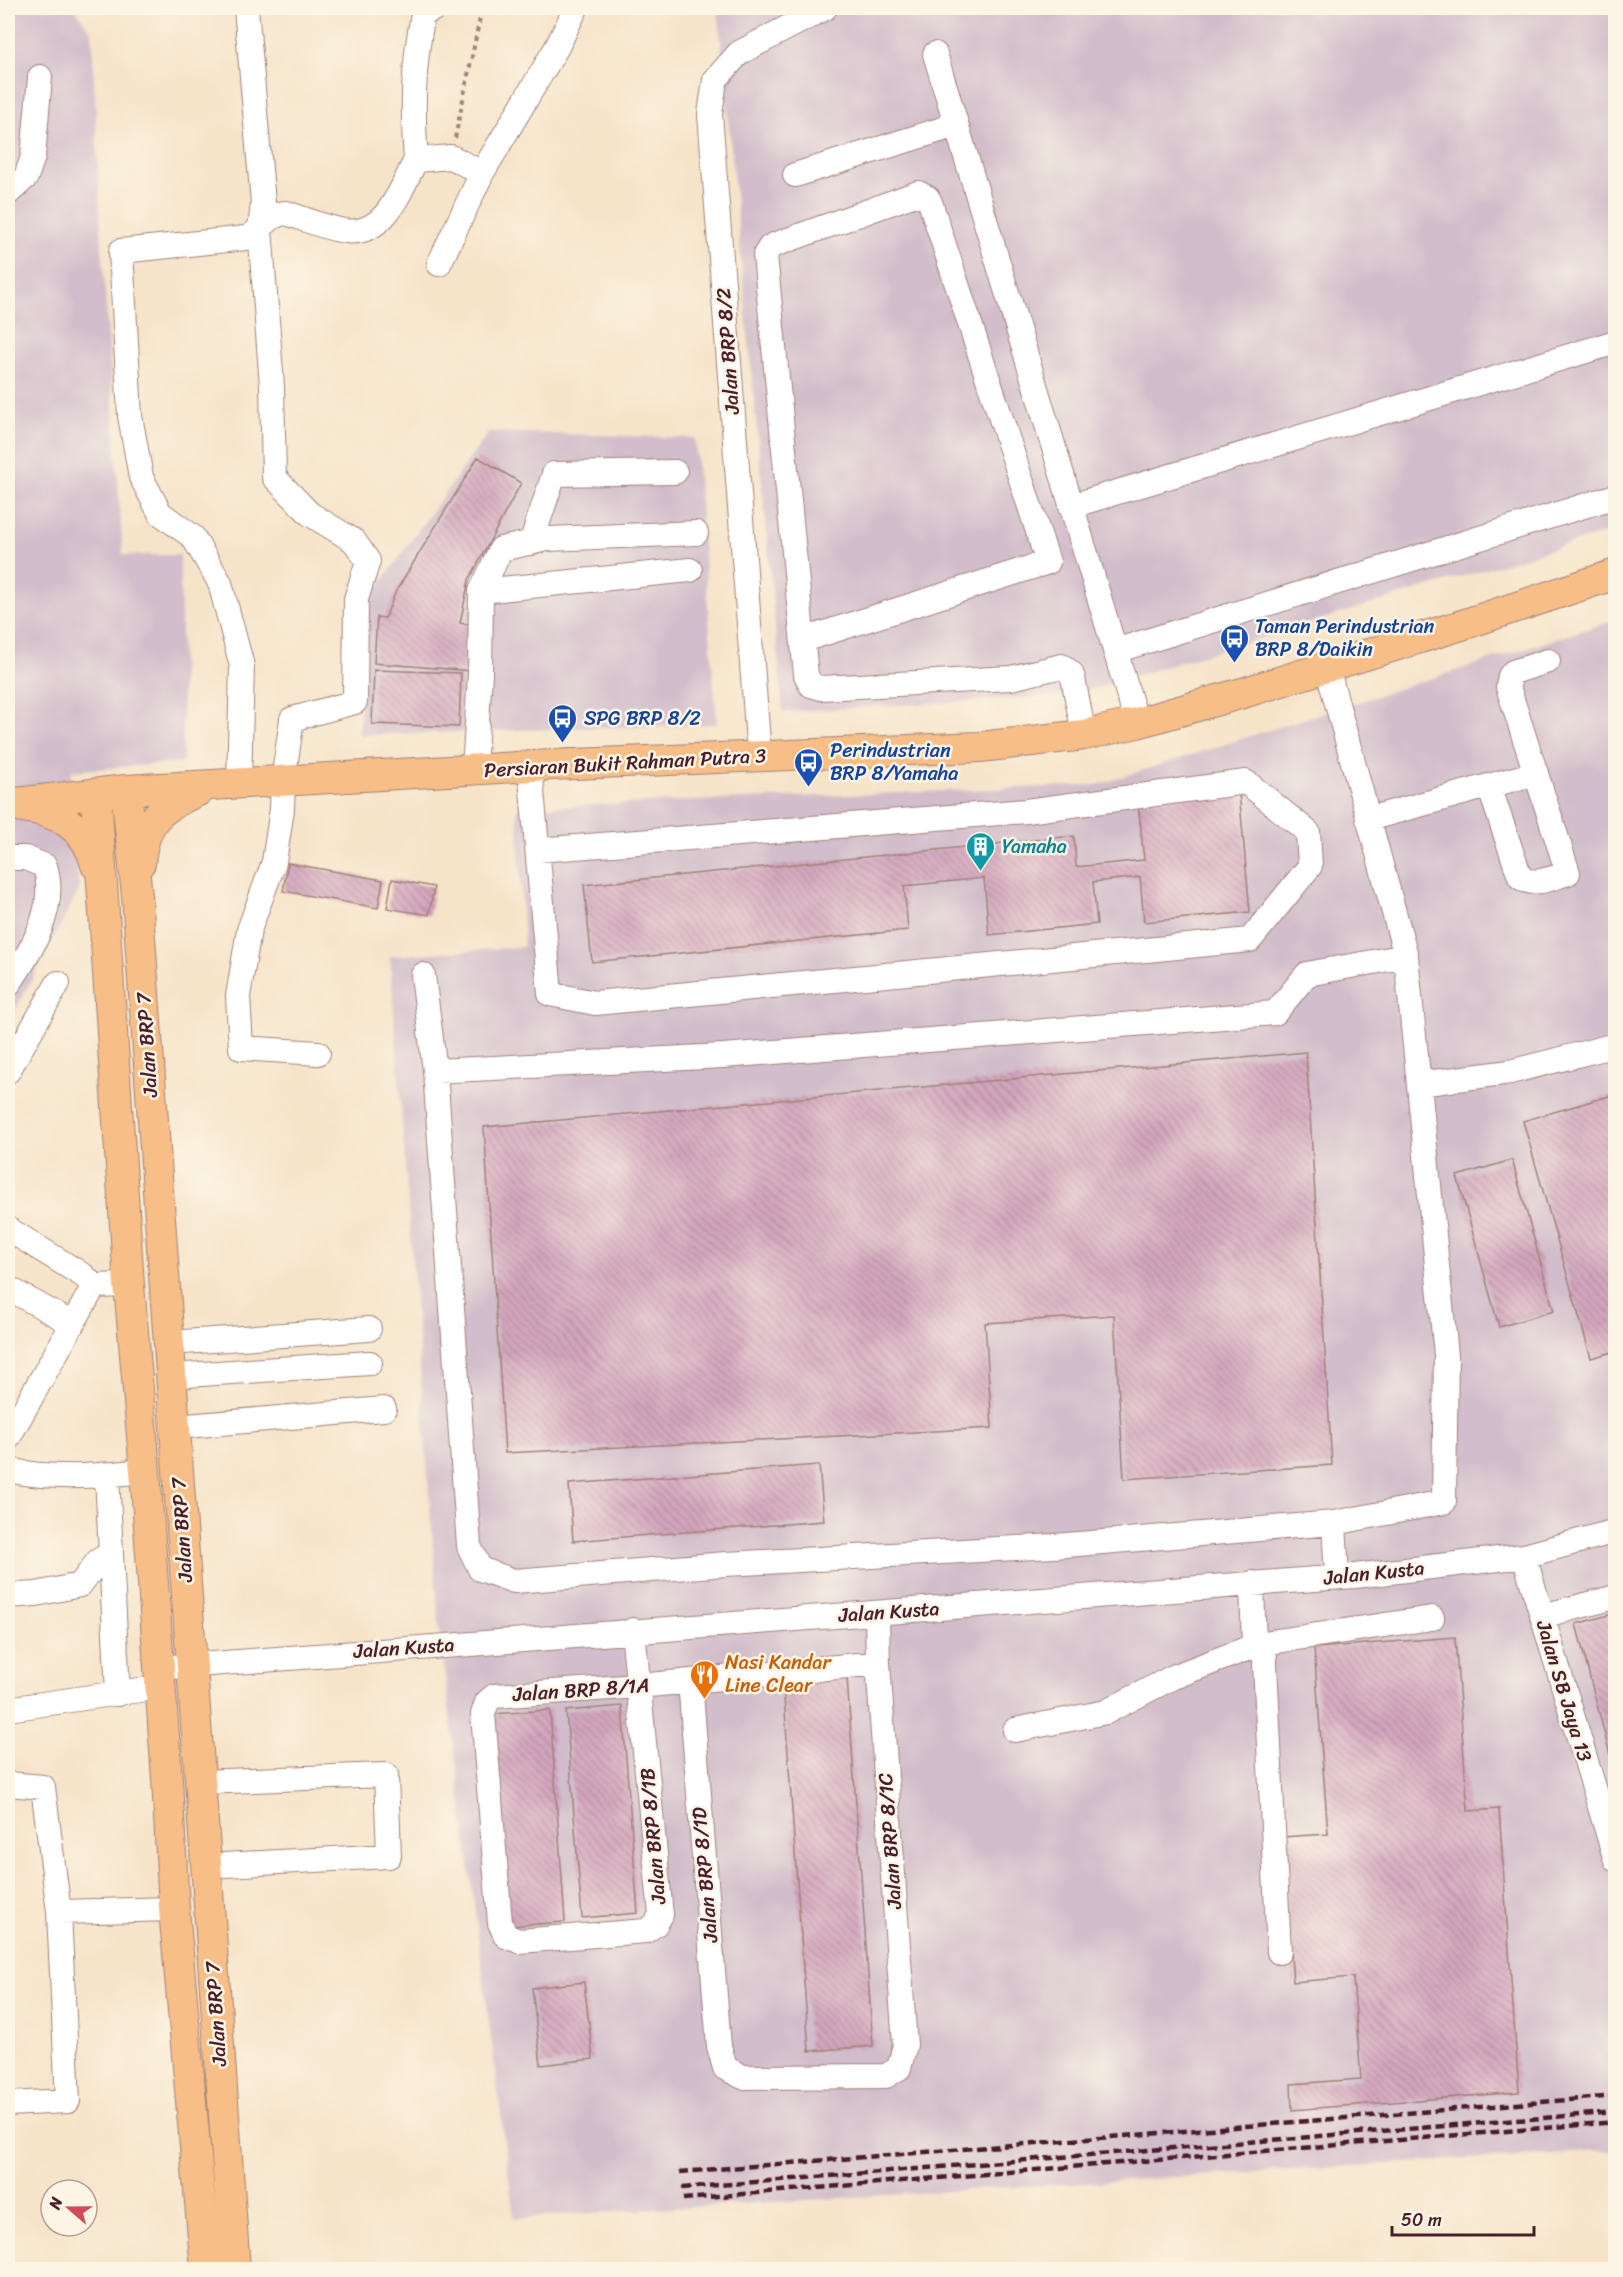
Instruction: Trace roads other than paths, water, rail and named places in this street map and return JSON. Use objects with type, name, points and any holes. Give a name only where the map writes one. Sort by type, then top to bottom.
[{"type":"main road","name":"Persiaran Bukit Rahman Putra 3","points":[[8,804],[126,790],[759,755],[980,747],[1084,735],[1137,723],[1327,667],[1616,574]]},
{"type":"main road","points":[[137,896],[142,840],[153,820],[173,802],[225,785]]},
{"type":"main road","name":"Jalan BRP 7","points":[[126,790],[137,896],[235,2270]]},
{"type":"main road","name":"Jalan BRP 7","points":[[96,794],[174,1909],[206,2270]]},
{"type":"main road","points":[[8,804],[40,810],[69,823],[86,838],[93,854],[105,909]]},
{"type":"street","points":[[246,8],[263,202],[260,229],[272,386],[274,477],[310,514],[354,541],[368,561],[356,599],[355,702],[292,718],[274,862],[249,930],[238,996],[241,1048],[318,1053]]},
{"type":"street","points":[[225,785],[242,666],[220,582],[193,537],[160,513],[141,477],[130,416],[121,251],[246,238],[260,229],[271,217],[286,213],[344,231],[364,230],[374,225],[388,211],[416,160],[413,109],[416,56],[423,15],[435,8]]},
{"type":"street","points":[[439,264],[482,173],[557,47],[576,8]]},
{"type":"street","name":"Jalan BRP 8/2","points":[[759,755],[710,114],[715,80],[739,53],[825,8]]},
{"type":"street","points":[[935,54],[1137,723]]},
{"type":"street","points":[[8,193],[26,177],[33,157],[40,77]]},
{"type":"street","points":[[795,175],[956,125]]},
{"type":"street","points":[[416,160],[451,157],[482,173]]},
{"type":"street","points":[[803,640],[1048,562],[930,202],[928,198],[918,193],[774,245],[765,255],[803,640],[808,680],[811,685],[821,688],[1011,678],[1062,666],[1071,673],[1073,678],[1084,735]]},
{"type":"street","points":[[1071,506],[1616,342]]},
{"type":"street","points":[[531,543],[554,474],[675,472]]},
{"type":"street","points":[[1115,651],[1616,496]]},
{"type":"street","points":[[474,771],[480,674],[481,591],[501,549],[547,539],[696,533]]},
{"type":"street","points":[[481,591],[690,570]]},
{"type":"street","points":[[1490,786],[1520,877],[1524,881],[1534,882],[1568,873],[1508,681],[1513,672],[1548,661]]},
{"type":"street","points":[[423,975],[435,1071],[469,1546],[480,1569],[514,1581],[726,1564],[1054,1546],[1334,1523],[1444,1502],[1446,1355],[1406,956],[1327,667]]},
{"type":"street","points":[[530,767],[550,994],[595,1003],[1250,940],[1310,866],[1308,832],[1246,782],[1026,811],[538,850]]},
{"type":"street","points":[[1368,819],[1536,773]]},
{"type":"street","points":[[8,858],[25,858],[45,866],[49,881],[44,916],[36,938],[8,984]]},
{"type":"street","points":[[435,1071],[723,1056],[1275,1013],[1306,974],[1406,956]]},
{"type":"street","points":[[8,1071],[58,983]]},
{"type":"street","points":[[1419,1084],[1510,1072],[1616,1045]]},
{"type":"street","points":[[8,1229],[84,1276],[94,1286],[129,1285]]},
{"type":"street","points":[[8,1438],[94,1286]]},
{"type":"street","points":[[8,1288],[71,1323]]},
{"type":"street","points":[[169,1343],[369,1329]]},
{"type":"street","points":[[171,1376],[370,1363]]},
{"type":"street","points":[[175,1427],[384,1409]]},
{"type":"street","points":[[8,1470],[37,1476],[86,1477],[145,1471]]},
{"type":"street","points":[[107,1475],[117,1694]]},
{"type":"street","points":[[1334,1523],[1337,1577]]},
{"type":"street","name":"Jalan Kusta","points":[[8,1709],[117,1694],[191,1664],[877,1614],[1337,1577],[1524,1556],[1616,1531]]},
{"type":"street","points":[[8,1596],[36,1594],[80,1585],[98,1561],[111,1553]]},
{"type":"street","name":"Jalan SB Jaya 13","points":[[1524,1556],[1616,1860]]},
{"type":"street","points":[[1252,1583],[1259,1645],[1279,1952]]},
{"type":"street","points":[[1542,1616],[1616,1597]]},
{"type":"street","name":"Jalan BRP 8/1C","points":[[725,2068],[743,2077],[862,2077],[886,2076],[899,2067],[904,2045],[878,1663],[877,1614]]},
{"type":"street","points":[[1015,1730],[1106,1712],[1173,1677],[1259,1645],[1432,1618]]},
{"type":"street","name":"Jalan BRP 8/1B","points":[[506,1936],[519,1941],[646,1931],[655,1925],[661,1915],[633,1630]]},
{"type":"street","name":"Jalan BRP 8/1A","points":[[506,1936],[500,1923],[483,1714],[487,1702],[494,1696],[639,1686],[878,1663]]},
{"type":"street","name":"Jalan BRP 8/1D","points":[[690,1681],[719,2046],[725,2068]]},
{"type":"street","points":[[200,1782],[386,1775],[389,1856],[206,1866]]},
{"type":"street","points":[[8,1784],[43,1787],[59,1912],[68,2101],[8,2104]]},
{"type":"street","points":[[59,1912],[174,1909]]},
{"type":"railway","points":[[680,2172],[1616,2096]]},
{"type":"railway","points":[[682,2188],[1616,2112]]},
{"type":"railway","points":[[683,2199],[1616,2122]]},
{"type":"railway","points":[[8,2264],[82,2270]]},
{"type":"railway","points":[[1604,2270],[1616,2268]]},
{"type":"place","name":"Taman Perindustrian BRP 8/Daikin","points":[[1234,664]]},
{"type":"place","name":"SPG BRP 8/2","points":[[563,744]]},
{"type":"place","name":"Perindustrian BRP 8/Yamaha","points":[[809,788]]},
{"type":"place","name":"Yamaha","points":[[981,872]]},
{"type":"place","name":"Nasi Kandar Line Clear","points":[[704,1700]]}]
